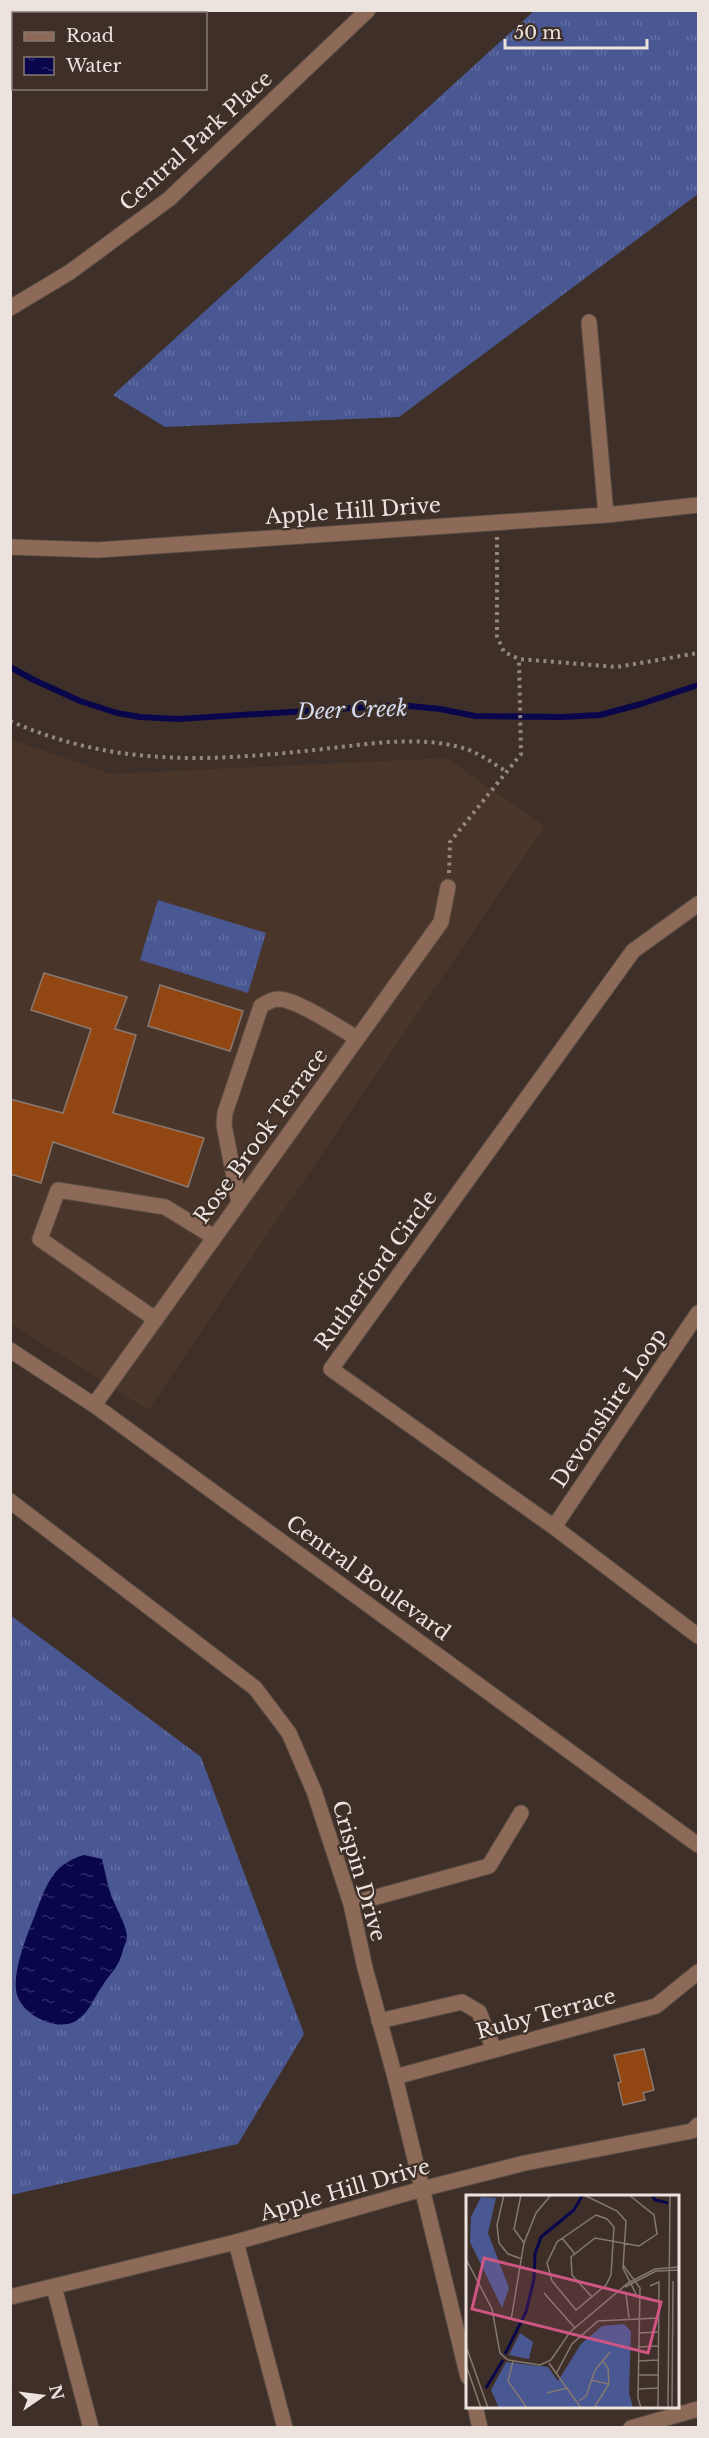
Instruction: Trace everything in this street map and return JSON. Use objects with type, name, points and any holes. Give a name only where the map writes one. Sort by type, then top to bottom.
[{"type":"street","name":"Central Park Place","points":[[10,308],[69,272],[169,199],[368,10]]},
{"type":"street","points":[[589,322],[606,515]]},
{"type":"street","name":"Apple Hill Drive","points":[[10,547],[98,550],[606,515],[699,505]]},
{"type":"street","name":"Rose Brook Terrace","points":[[94,1405],[441,922],[448,887]]},
{"type":"street","name":"Rutherford Circle","points":[[699,904],[633,951],[331,1369],[554,1527],[699,1636]]},
{"type":"street","points":[[239,1203],[224,1125],[225,1113],[261,1006],[268,1001],[279,999],[292,1002],[357,1038]]},
{"type":"street","points":[[155,1319],[40,1239],[58,1190],[165,1207],[214,1237]]},
{"type":"street","name":"Devonshire Loop","points":[[554,1527],[699,1313]]},
{"type":"street","name":"Central Boulevard","points":[[10,1350],[94,1405],[699,1845]]},
{"type":"street","name":"Crispin Drive","points":[[10,1501],[255,1688],[288,1733],[314,1791],[351,1904],[466,2369]]},
{"type":"street","points":[[351,1904],[489,1866],[521,1813]]},
{"type":"street","name":"Ruby Terrace","points":[[395,2077],[656,2006],[699,1972]]},
{"type":"street","points":[[379,2021],[462,2002],[479,2012],[494,2050]]},
{"type":"street","name":"Apple Hill Drive","points":[[10,2297],[236,2242],[422,2189],[525,2163],[696,2130]]},
{"type":"street","points":[[236,2242],[285,2427]]},
{"type":"street","points":[[54,2288],[91,2427]]},
{"type":"street","points":[[475,2408],[480,2427]]},
{"type":"street","points":[[631,2427],[668,2411],[699,2409]]},
{"type":"path","points":[[498,522],[497,636],[504,652],[519,659],[617,667],[699,652]]},
{"type":"path","points":[[448,887],[450,842],[521,754],[519,659]]},
{"type":"path","points":[[10,721],[39,733],[92,749],[149,757],[198,758],[387,741],[442,744],[466,749],[507,772]]},
{"type":"shaded area","points":[[10,739],[111,774],[446,758],[545,826],[148,1410],[11,1324]]},
{"type":"green space","points":[[535,10],[698,11],[698,194],[399,417],[165,427],[113,395]]},
{"type":"green space","points":[[158,900],[266,933],[248,993],[140,960]]},
{"type":"green space","points":[[10,1615],[201,1757],[304,2034],[238,2144],[11,2195]]},
{"type":"water","points":[[84,1855],[102,1859],[127,1939],[117,1965],[85,2013],[76,2021],[58,2024],[39,2018],[23,2006],[16,1989],[17,1971],[25,1941],[47,1886],[57,1870],[64,1864]]},
{"type":"building","points":[[44,973],[127,997],[115,1029],[136,1035],[113,1113],[204,1138],[188,1187],[53,1142],[41,1183],[10,1174],[10,1099],[63,1113],[91,1029],[31,1010]]},
{"type":"building","points":[[160,985],[243,1011],[230,1051],[148,1026]]},
{"type":"building","points":[[644,2049],[654,2090],[643,2093],[645,2100],[623,2105],[618,2083],[621,2082],[614,2055]]},
{"type":"waterway","name":"Deer Creek","points":[[10,667],[80,701],[117,713],[178,719],[400,705],[440,709],[475,716],[600,715],[698,685]]}]
